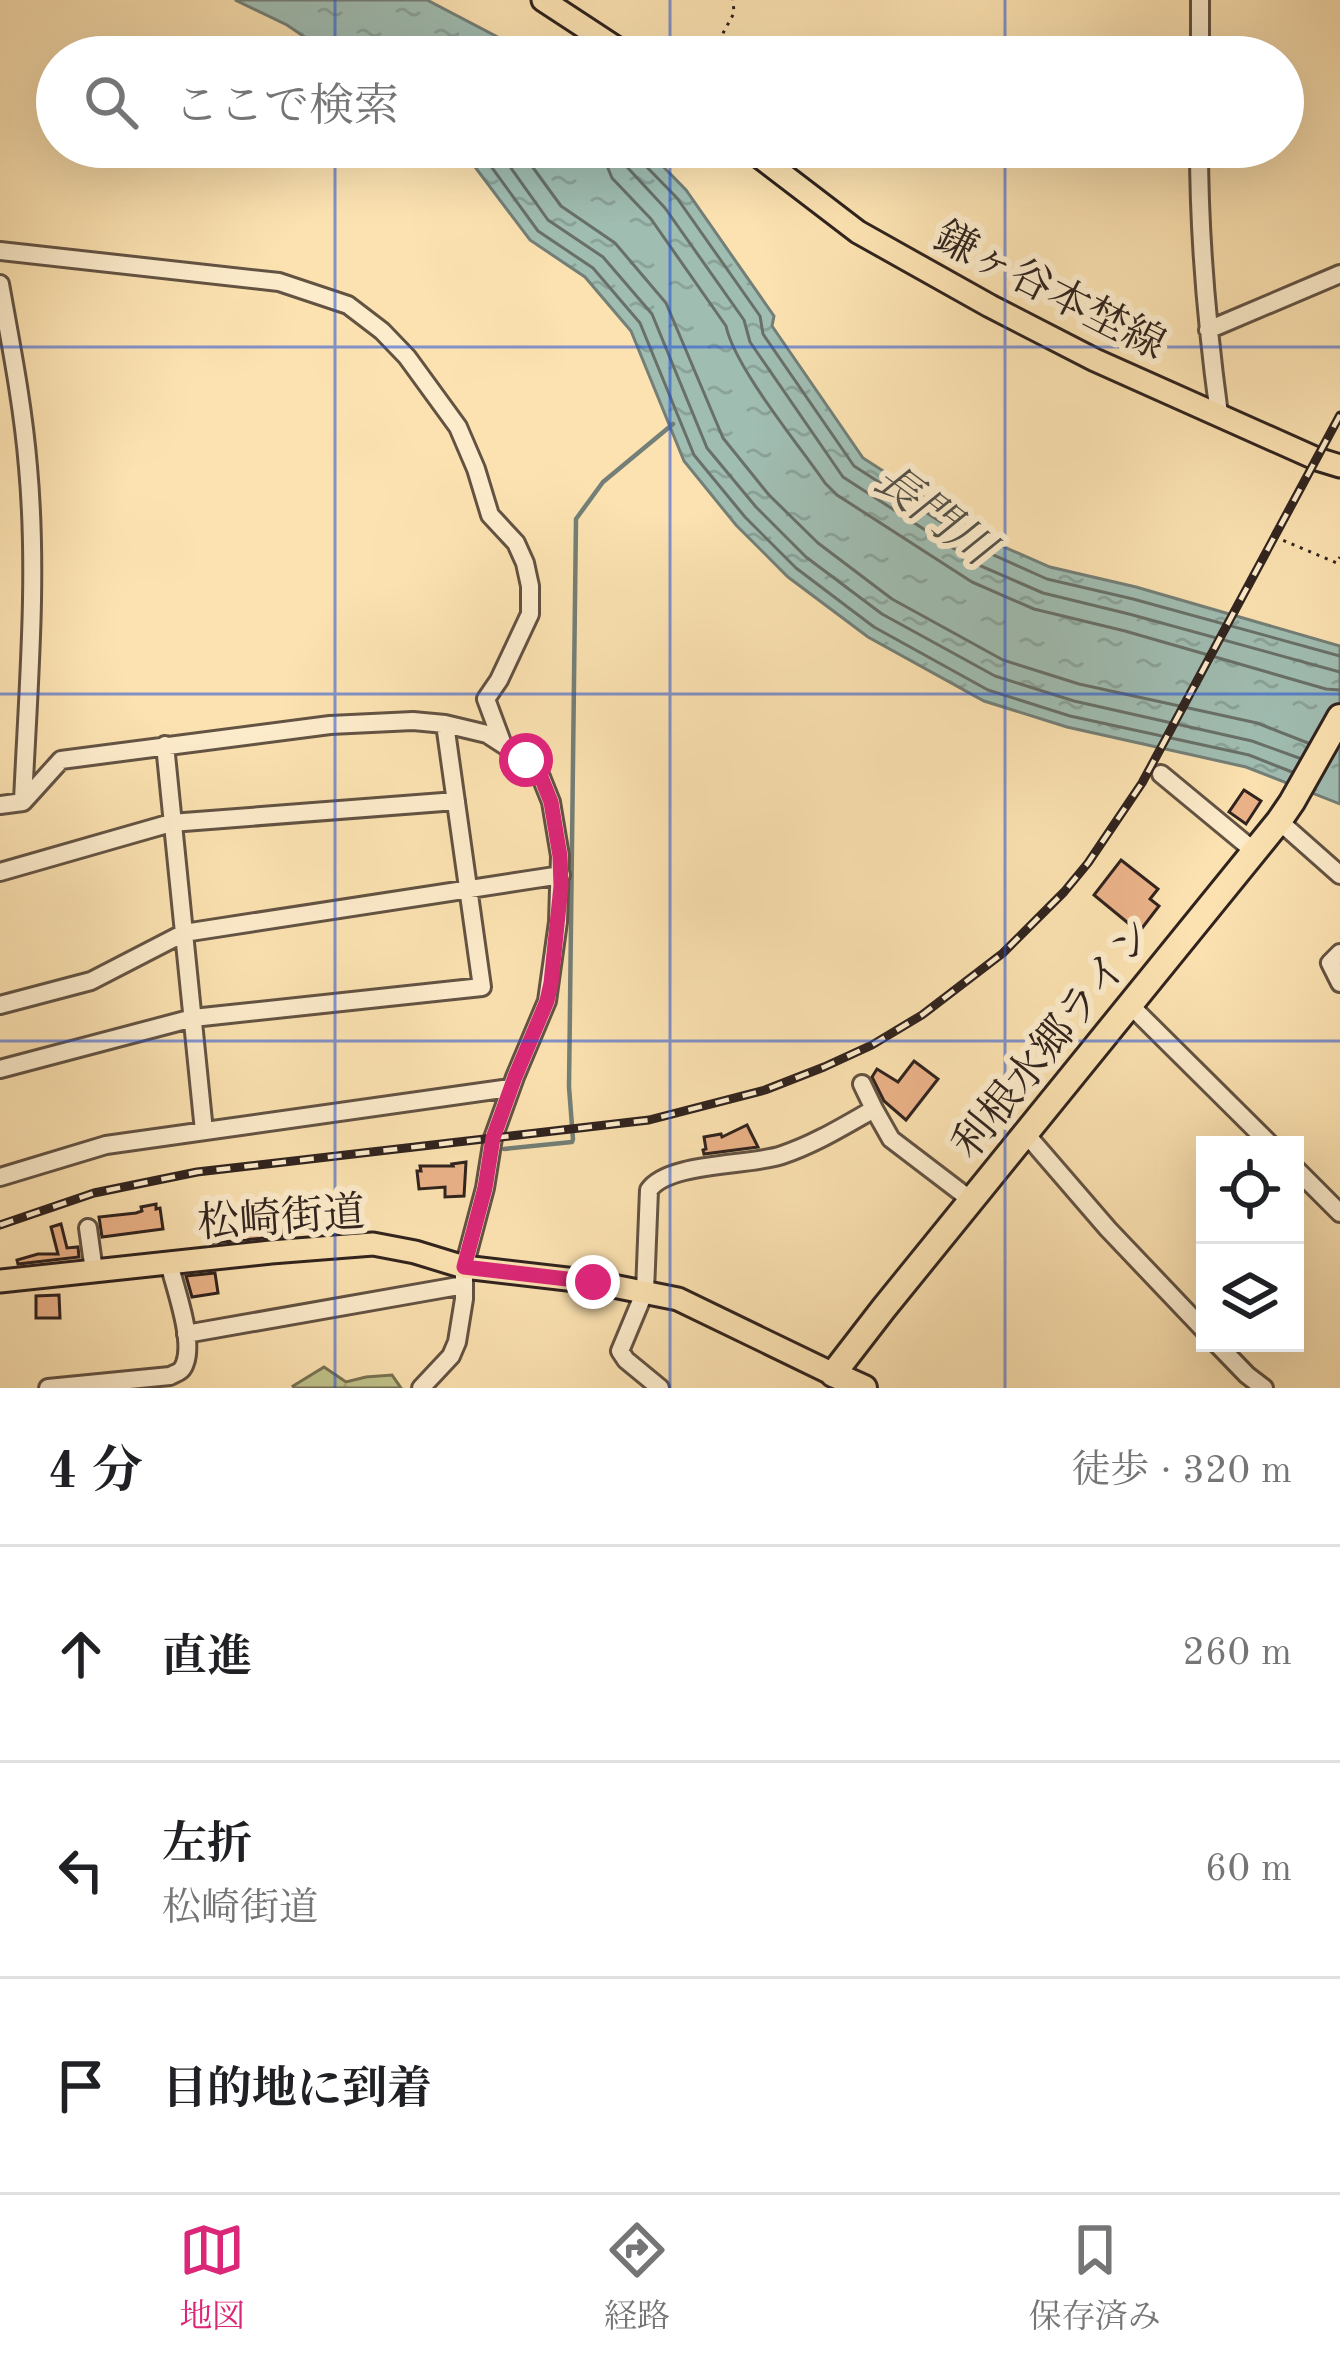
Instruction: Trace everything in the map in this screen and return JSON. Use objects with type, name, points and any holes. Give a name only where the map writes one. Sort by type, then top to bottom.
[{"type":"highway","name":"利根水郷ライン","points":[[828,1381],[1286,812],[1340,717]]},
{"type":"highway","points":[[828,1381],[864,1388]]},
{"type":"main road","points":[[543,0],[598,36]]},
{"type":"main road","name":"鎌ヶ谷本埜線","points":[[774,168],[858,232],[990,306],[1095,359],[1340,466]]},
{"type":"main road","name":"松崎街道","points":[[0,1282],[373,1244],[416,1252],[464,1276],[593,1282],[678,1299],[828,1381]]},
{"type":"street","points":[[1200,0],[1200,36]]},
{"type":"street","points":[[1199,168],[1208,330],[1219,415]]},
{"type":"street","points":[[0,251],[279,282],[347,305],[382,331],[458,427],[490,514],[516,544],[525,563],[530,614],[486,699],[502,742]]},
{"type":"street","points":[[1208,330],[1340,274]]},
{"type":"street","points":[[0,284],[29,486],[30,650],[23,802]]},
{"type":"street","points":[[0,805],[23,802],[61,760],[362,722],[446,724],[487,734],[526,760],[541,777],[557,830],[561,875],[547,1001],[493,1138],[464,1276],[457,1342],[451,1356],[421,1388]]},
{"type":"street","points":[[0,1069],[193,1018],[482,987],[446,724]]},
{"type":"street","points":[[165,745],[205,1131]]},
{"type":"street","points":[[1161,774],[1254,851]]},
{"type":"street","points":[[0,872],[173,824],[456,801]]},
{"type":"street","points":[[1286,812],[1340,874]]},
{"type":"street","points":[[0,1005],[91,981],[184,933],[561,875]]},
{"type":"street","points":[[1340,953],[1330,963],[1340,983]]},
{"type":"street","points":[[1130,1004],[1262,1136]]},
{"type":"street","points":[[862,1084],[891,1139],[971,1200]]},
{"type":"street","points":[[0,1178],[106,1144],[510,1088]]},
{"type":"street","points":[[649,1384],[620,1351],[645,1291],[654,1182],[673,1174],[779,1156],[874,1109]]},
{"type":"street","points":[[1026,1134],[1196,1322]]},
{"type":"street","points":[[1304,1177],[1340,1213]]},
{"type":"street","points":[[88,1228],[94,1271]]},
{"type":"street","points":[[48,1388],[171,1382],[186,1361],[186,1334],[169,1263]]},
{"type":"street","points":[[186,1334],[464,1276]]},
{"type":"street","points":[[1222,1352],[1243,1382],[1264,1388]]},
{"type":"path","points":[[722,36],[734,14],[734,0]]},
{"type":"path","points":[[1275,537],[1337,563],[1340,557]]},
{"type":"green space","points":[[324,1367],[346,1382],[392,1375],[401,1388],[294,1388]]},
{"type":"water","points":[[235,0],[427,0],[496,36],[303,36]]},
{"type":"water","name":"長門川","points":[[476,168],[665,168],[686,190],[774,316],[772,326],[863,458],[995,543],[1050,567],[1340,646],[1340,804],[1246,767],[1067,727],[984,701],[868,637],[788,577],[736,525],[684,461],[631,331],[585,277],[530,240]]},
{"type":"building","points":[[1244,790],[1261,801],[1246,824],[1229,812]]},
{"type":"building","points":[[1121,860],[1158,889],[1150,899],[1159,906],[1139,932],[1094,895]]},
{"type":"building","points":[[914,1061],[938,1079],[906,1120],[884,1101],[872,1077],[877,1069],[898,1082]]},
{"type":"building","points":[[747,1125],[758,1147],[704,1154],[704,1137],[722,1137]]},
{"type":"building","points":[[466,1162],[464,1196],[445,1197],[445,1187],[419,1189],[420,1166]]},
{"type":"building","points":[[156,1204],[163,1229],[102,1237],[99,1217],[136,1213]]},
{"type":"building","points":[[281,1220],[284,1236],[213,1243],[211,1232],[239,1228],[239,1221]]},
{"type":"building","points":[[61,1224],[67,1248],[78,1247],[79,1257],[18,1264],[17,1260],[38,1254],[58,1254],[51,1227]]},
{"type":"building","points":[[215,1273],[218,1293],[192,1297],[186,1276]]},
{"type":"building","points":[[59,1295],[60,1318],[36,1318],[36,1296]]},
{"type":"waterway","points":[[504,1149],[573,1139],[569,1087],[576,519],[603,482],[673,424]]},
{"type":"railway","points":[[0,1225],[94,1193],[197,1172],[649,1120],[765,1090],[872,1045],[922,1015],[1003,953],[1088,863],[1142,783],[1340,415]]},
{"type":"route","points":[[526,760],[541,777],[551,802],[560,856],[551,983],[493,1138],[464,1267],[593,1282]]}]
